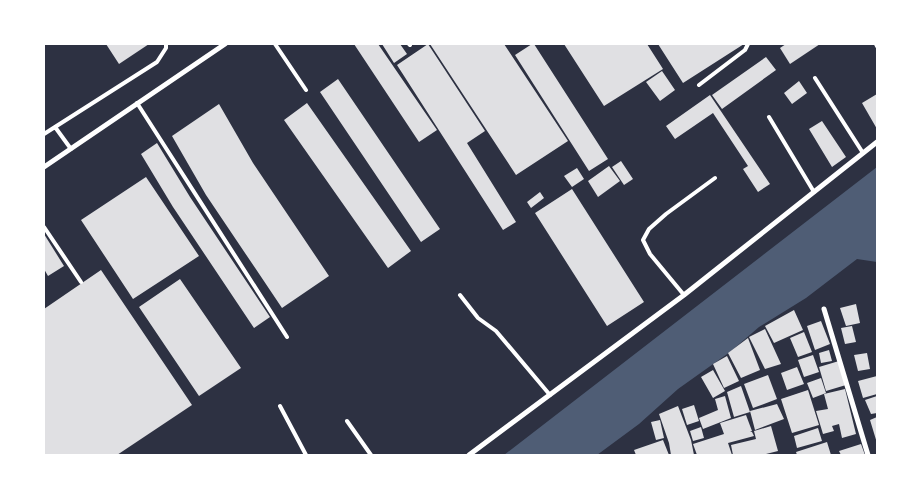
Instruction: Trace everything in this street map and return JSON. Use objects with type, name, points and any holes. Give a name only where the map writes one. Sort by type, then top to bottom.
[{"type":"street","points":[[44,167],[225,44]]},
{"type":"street","points":[[468,455],[684,295],[877,142]]},
{"type":"street","points":[[824,309],[868,455]]},
{"type":"lane","points":[[44,134],[157,62],[166,48],[166,44]]},
{"type":"lane","points":[[276,44],[306,90]]},
{"type":"lane","points":[[699,85],[745,50],[748,44]]},
{"type":"lane","points":[[815,78],[863,153]]},
{"type":"lane","points":[[137,103],[287,337]]},
{"type":"lane","points":[[768,117],[814,192]]},
{"type":"lane","points":[[55,126],[71,149]]},
{"type":"lane","points":[[684,295],[650,254],[643,240],[649,229],[666,214],[716,178]]},
{"type":"lane","points":[[44,227],[81,282]]},
{"type":"lane","points":[[460,295],[478,318],[496,331],[550,395]]},
{"type":"lane","points":[[280,406],[306,455]]},
{"type":"lane","points":[[347,421],[371,455]]},
{"type":"water","points":[[877,167],[877,262],[857,259],[806,298],[759,327],[730,352],[678,389],[639,424],[597,455],[504,455]]},
{"type":"building","points":[[106,44],[149,44],[119,64]]},
{"type":"building","points":[[354,44],[378,44],[437,130],[419,142]]},
{"type":"building","points":[[382,44],[400,44],[407,54],[394,63]]},
{"type":"building","points":[[428,44],[485,131],[467,143],[516,222],[503,230],[397,65]]},
{"type":"building","points":[[430,44],[504,44],[568,141],[516,175]]},
{"type":"building","points":[[534,44],[608,159],[589,171],[515,55]]},
{"type":"building","points":[[564,44],[647,44],[663,69],[604,106]]},
{"type":"building","points":[[658,44],[744,44],[683,83]]},
{"type":"building","points":[[786,44],[820,44],[790,64],[780,48]]},
{"type":"building","points":[[766,57],[776,70],[722,109],[712,95]]},
{"type":"building","points":[[662,71],[675,90],[660,101],[646,82]]},
{"type":"building","points":[[338,79],[440,229],[421,242],[320,92]]},
{"type":"building","points":[[799,81],[807,93],[792,104],[784,93]]},
{"type":"building","points":[[877,94],[877,129],[862,103]]},
{"type":"building","points":[[710,95],[770,184],[758,192],[743,169],[748,166],[713,113],[675,139],[666,126]]},
{"type":"building","points":[[307,103],[411,251],[388,268],[284,120]]},
{"type":"building","points":[[219,104],[253,163],[329,276],[282,308],[206,195],[172,136]]},
{"type":"building","points":[[822,121],[846,157],[832,167],[809,129]]},
{"type":"building","points":[[157,143],[190,197],[270,317],[254,328],[173,207],[141,154]]},
{"type":"building","points":[[621,161],[633,179],[624,185],[612,167]]},
{"type":"building","points":[[609,166],[620,181],[598,197],[588,181]]},
{"type":"building","points":[[577,168],[584,179],[572,187],[564,176]]},
{"type":"building","points":[[146,177],[199,256],[133,299],[81,220]]},
{"type":"building","points":[[572,189],[644,302],[607,326],[535,213]]},
{"type":"building","points":[[540,192],[544,198],[531,208],[527,202]]},
{"type":"building","points":[[44,234],[64,266],[48,276],[44,269]]},
{"type":"building","points":[[101,270],[192,405],[117,455],[44,455],[44,309]]},
{"type":"building","points":[[180,279],[241,368],[199,396],[139,307]]},
{"type":"building","points":[[856,304],[860,323],[846,326],[840,308]]},
{"type":"building","points":[[794,310],[803,330],[774,343],[765,326]]},
{"type":"building","points":[[821,321],[830,344],[815,350],[807,326]]},
{"type":"building","points":[[852,326],[856,342],[845,344],[841,328]]},
{"type":"building","points":[[765,329],[781,364],[765,369],[749,337]]},
{"type":"building","points":[[804,332],[812,352],[798,357],[790,338]]},
{"type":"building","points":[[748,338],[760,370],[741,378],[728,353]]},
{"type":"building","points":[[829,350],[832,361],[821,363],[819,353]]},
{"type":"building","points":[[867,353],[870,369],[858,371],[854,355]]},
{"type":"building","points":[[813,355],[819,372],[804,377],[798,360]]},
{"type":"building","points":[[727,356],[739,381],[724,388],[713,364]]},
{"type":"building","points":[[839,361],[846,385],[826,391],[819,367]]},
{"type":"building","points":[[797,367],[804,384],[787,390],[781,373]]},
{"type":"building","points":[[713,370],[725,391],[713,398],[701,377]]},
{"type":"building","points":[[768,375],[777,399],[753,408],[744,384]]},
{"type":"building","points":[[877,376],[877,394],[863,398],[858,381]]},
{"type":"building","points":[[821,378],[826,393],[813,398],[807,383]]},
{"type":"building","points":[[741,386],[750,412],[734,417],[727,392]]},
{"type":"building","points":[[845,389],[856,434],[842,438],[839,424],[832,426],[834,431],[823,434],[816,411],[828,409],[824,394]]},
{"type":"building","points":[[808,390],[819,425],[792,433],[781,399]]},
{"type":"building","points":[[725,396],[731,418],[703,429],[699,418],[718,410],[715,399]]},
{"type":"building","points":[[877,396],[877,413],[871,414],[865,400]]},
{"type":"building","points":[[777,404],[784,419],[755,430],[750,411]]},
{"type":"building","points":[[694,405],[699,421],[687,425],[682,409]]},
{"type":"building","points":[[678,406],[691,440],[694,455],[671,455],[659,414]]},
{"type":"building","points":[[746,415],[752,431],[750,432],[754,436],[728,443],[732,455],[697,455],[693,444],[724,434],[720,423]]},
{"type":"building","points":[[877,417],[877,443],[870,420]]},
{"type":"building","points":[[660,420],[664,438],[656,440],[651,422]]},
{"type":"building","points":[[771,426],[778,451],[762,455],[733,455],[731,445],[756,439],[754,431]]},
{"type":"building","points":[[701,427],[704,438],[693,441],[690,431]]},
{"type":"building","points":[[818,428],[822,441],[797,448],[794,436]]},
{"type":"building","points":[[663,440],[669,455],[636,455],[634,450]]},
{"type":"building","points":[[827,442],[831,455],[797,455],[796,452]]},
{"type":"building","points":[[861,444],[865,455],[841,455],[839,451]]}]
